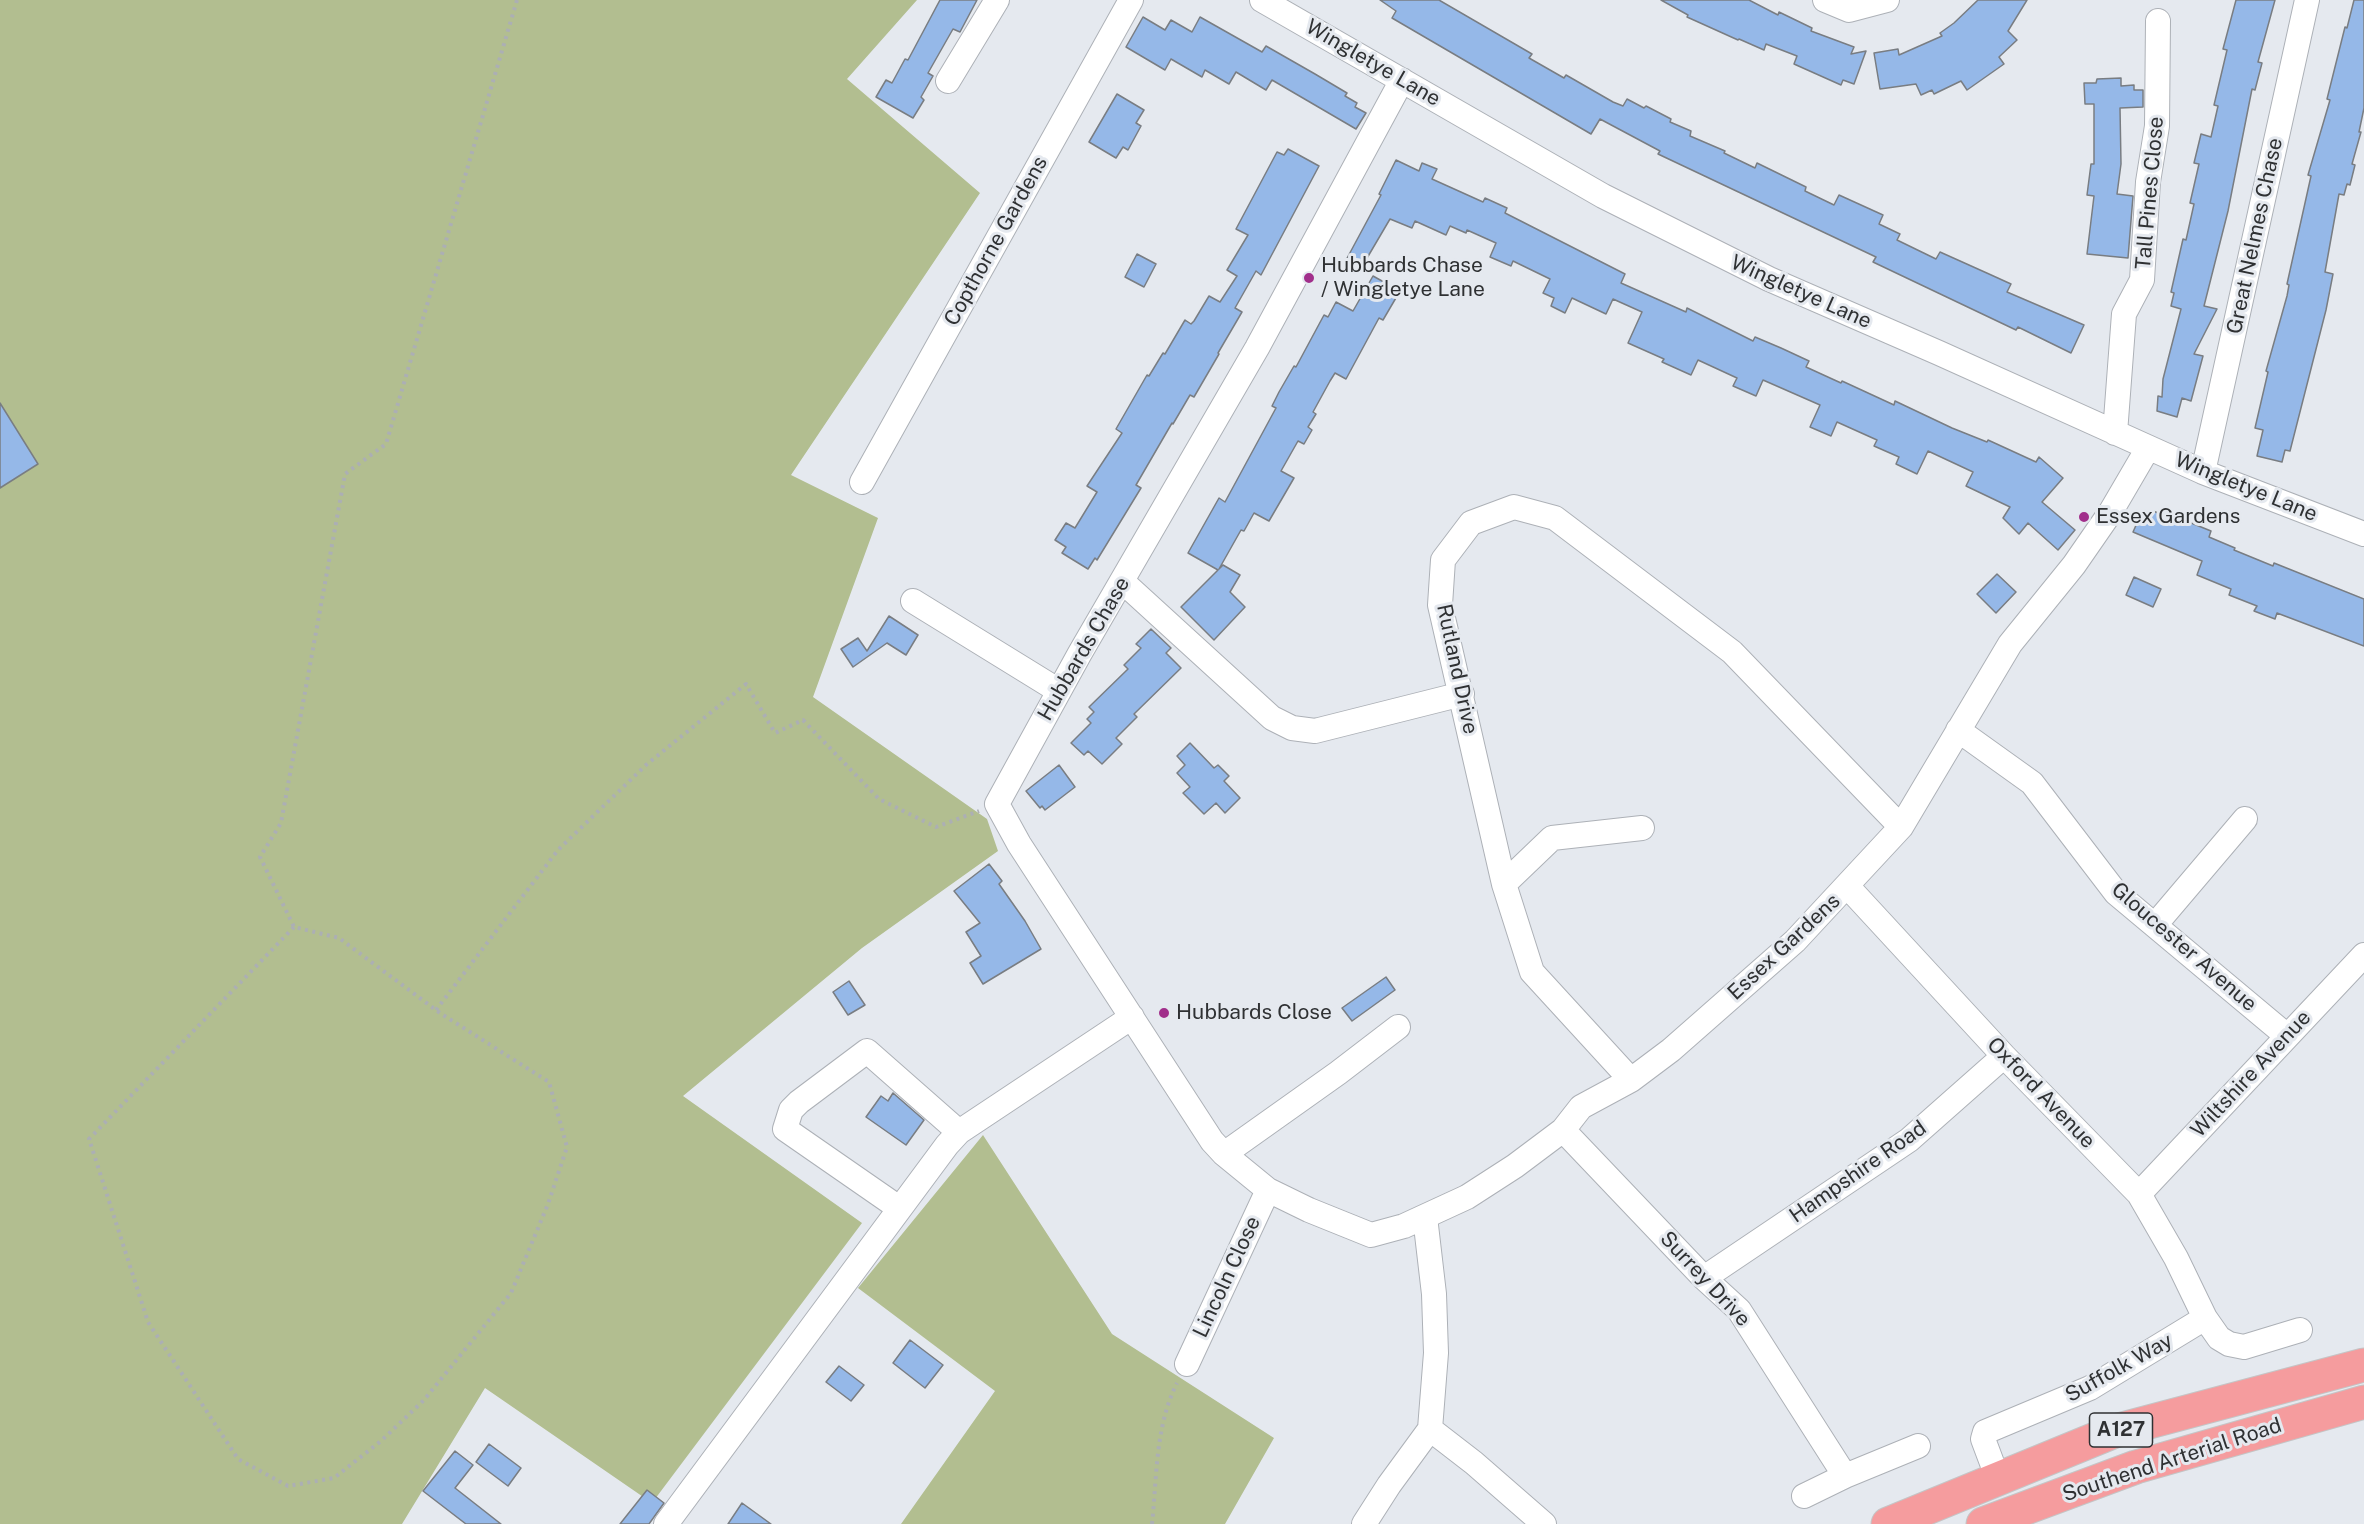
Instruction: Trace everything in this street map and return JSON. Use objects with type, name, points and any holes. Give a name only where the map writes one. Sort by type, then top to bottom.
[{"type":"highway","name":"Southend Arterial Road","points":[[1888,1524],[2115,1431],[2364,1365]]},
{"type":"highway","name":"Southend Arterial Road","points":[[1983,1524],[2136,1467],[2364,1402]]},
{"type":"street","points":[[948,81],[997,0]]},
{"type":"street","name":"Copthorne Gardens","points":[[861,482],[1131,0]]},
{"type":"street","name":"Wingletye Lane","points":[[1262,0],[1300,10],[1402,80],[1603,196],[1759,274],[2203,472],[2364,534]]},
{"type":"street","points":[[1825,0],[1849,10],[1887,0]]},
{"type":"street","name":"Great Nelmes Chase","points":[[2203,472],[2307,0]]},
{"type":"street","name":"Tall Pines Close","points":[[2115,433],[2124,314],[2142,280],[2148,182],[2157,126],[2158,21]]},
{"type":"street","name":"Hubbards Chase","points":[[997,804],[1059,691],[1257,348],[1402,80]]},
{"type":"street","name":"Essex Gardens","points":[[1268,1190],[1371,1235],[1404,1226],[1467,1197],[1515,1166],[1563,1130],[1581,1107],[1631,1080],[1671,1050],[1795,941],[1848,887],[1901,827],[2010,644],[2074,565],[2148,448]]},
{"type":"street","name":"Rutland Drive","points":[[1631,1080],[1532,972],[1504,884],[1440,605],[1443,560],[1471,523],[1514,507],[1554,518],[1732,652],[1901,827]]},
{"type":"street","points":[[1123,582],[1272,718],[1292,728],[1315,730],[1462,694]]},
{"type":"street","points":[[913,601],[1059,691]]},
{"type":"street","name":"Gloucester Avenue","points":[[1958,730],[2032,783],[2116,893],[2287,1036]]},
{"type":"street","points":[[997,804],[1019,844],[1212,1142],[1268,1190]]},
{"type":"street","points":[[2155,926],[2245,819]]},
{"type":"street","points":[[1504,884],[1552,838],[1642,828]]},
{"type":"street","name":"Oxford Avenue","points":[[1848,887],[2004,1056],[2139,1194],[2176,1258],[2205,1318],[2219,1338],[2244,1347],[2300,1330]]},
{"type":"street","name":"Wiltshire Avenue","points":[[2139,1194],[2364,955]]},
{"type":"street","points":[[666,1524],[953,1138],[1132,1017]]},
{"type":"street","points":[[1224,1154],[1398,1027]]},
{"type":"street","points":[[899,1208],[785,1129],[791,1110],[867,1051],[953,1138]]},
{"type":"street","name":"Hampshire Road","points":[[1704,1278],[1909,1140],[2004,1056]]},
{"type":"street","name":"Surrey Drive","points":[[1563,1130],[1704,1278],[1739,1310],[1845,1476]]},
{"type":"street","name":"Lincoln Close","points":[[1187,1364],[1268,1190]]},
{"type":"street","points":[[1364,1524],[1430,1429],[1436,1353],[1434,1294],[1425,1217]]},
{"type":"street","name":"Suffolk Way","points":[[1998,1479],[1982,1437],[1985,1432],[2090,1388],[2205,1318]]},
{"type":"street","points":[[1430,1429],[1474,1463],[1544,1524]]},
{"type":"street","points":[[1804,1496],[1845,1476],[1918,1446]]},
{"type":"path","points":[[294,927],[260,857],[282,823],[345,474],[386,444],[517,0]]},
{"type":"path","points":[[436,1010],[558,850],[646,765],[746,684],[775,733],[803,720],[879,799],[936,827],[997,804]]},
{"type":"path","points":[[294,927],[339,938],[436,1010],[549,1082],[567,1147],[548,1204],[511,1293],[424,1400],[381,1442],[334,1478],[288,1486],[238,1459],[148,1322],[89,1139],[294,927]]},
{"type":"path","points":[[1152,1524],[1157,1455],[1169,1400],[1187,1364]]},
{"type":"green space","points":[[0,0],[917,0],[847,79],[980,193],[791,475],[878,518],[813,697],[987,819],[998,851],[862,948],[683,1096],[862,1223],[652,1503],[485,1388],[402,1524],[0,1524]]},
{"type":"green space","points":[[983,1135],[1112,1334],[1274,1438],[1225,1524],[901,1524],[995,1391],[858,1288]]},
{"type":"building","points":[[940,0],[977,0],[960,32],[953,29],[928,73],[933,76],[921,97],[924,100],[913,118],[876,97],[886,80],[892,83],[905,59],[908,60]]},
{"type":"building","points":[[1380,0],[1439,0],[1532,54],[1529,58],[1564,78],[1566,75],[1613,102],[1623,106],[1627,99],[1644,108],[1646,106],[1671,119],[1670,122],[1691,131],[1690,136],[1725,151],[1724,153],[1755,168],[1757,163],[1806,187],[1805,191],[1834,205],[1839,195],[1883,215],[1879,224],[1900,234],[1897,240],[1936,259],[1940,252],[2011,284],[2007,292],[2084,325],[2071,353],[2018,327],[2016,330],[1873,262],[1876,257],[1658,154],[1660,151],[1600,119],[1591,134],[1392,18],[1396,11]]},
{"type":"building","points":[[1661,0],[1749,0],[1778,15],[1779,12],[1812,28],[1811,31],[1854,47],[1851,54],[1866,51],[1854,84],[1843,80],[1841,85],[1794,64],[1797,56],[1766,44],[1764,50],[1738,40],[1687,17],[1688,15]]},
{"type":"building","points":[[1978,0],[2027,0],[2008,31],[2017,40],[1999,57],[2004,64],[1967,90],[1961,81],[1934,94],[1932,90],[1921,95],[1916,84],[1880,89],[1874,53],[1898,49],[1899,55],[1942,36],[1940,33]]},
{"type":"building","points":[[2236,0],[2275,0],[2258,62],[2262,63],[2255,90],[2252,89],[2228,211],[2204,306],[2217,309],[2194,354],[2203,356],[2191,401],[2182,398],[2177,417],[2157,411],[2158,396],[2162,397],[2163,379],[2181,309],[2171,306],[2174,293],[2171,292],[2194,204],[2190,203],[2199,164],[2194,163],[2201,134],[2211,137],[2218,106],[2214,105],[2227,50],[2223,49]]},
{"type":"building","points":[[2354,0],[2364,0],[2364,108],[2359,132],[2361,132],[2352,164],[2355,165],[2350,185],[2347,184],[2344,195],[2339,194],[2325,272],[2333,274],[2326,310],[2290,451],[2285,450],[2282,462],[2257,456],[2263,430],[2255,428],[2268,372],[2266,371],[2287,296],[2289,285],[2287,284],[2311,176],[2308,175],[2330,100],[2327,99]]},
{"type":"building","points":[[1143,17],[1165,30],[1171,20],[1192,32],[1200,17],[1262,52],[1266,46],[1315,74],[1347,93],[1345,96],[1357,103],[1355,107],[1366,113],[1356,129],[1272,80],[1266,90],[1236,72],[1229,84],[1205,70],[1202,77],[1171,59],[1165,70],[1126,47]]},
{"type":"building","points":[[2121,78],[2121,86],[2134,85],[2134,90],[2143,90],[2143,107],[2120,108],[2121,164],[2117,194],[2133,196],[2128,258],[2087,254],[2094,196],[2087,195],[2091,164],[2094,164],[2094,104],[2085,104],[2084,83],[2096,83],[2097,79]]},
{"type":"building","points":[[1117,94],[1144,110],[1136,123],[1141,126],[1128,150],[1123,147],[1116,158],[1089,142]]},
{"type":"building","points":[[1288,149],[1319,166],[1261,275],[1256,271],[1235,308],[1242,312],[1219,354],[1194,397],[1190,395],[1172,423],[1136,485],[1141,488],[1097,560],[1095,558],[1088,569],[1062,553],[1066,547],[1055,540],[1066,523],[1075,528],[1097,492],[1087,486],[1122,433],[1116,429],[1147,375],[1149,376],[1163,353],[1165,354],[1185,320],[1191,324],[1194,321],[1209,296],[1220,302],[1237,276],[1227,270],[1248,235],[1236,229],[1277,152],[1284,155]]},
{"type":"building","points":[[1396,160],[1419,171],[1422,163],[1437,169],[1432,179],[1483,202],[1485,198],[1507,208],[1505,213],[1625,274],[1621,283],[1686,312],[1687,308],[1753,341],[1755,337],[1781,348],[1809,361],[1806,367],[1841,383],[1842,381],[1894,405],[1895,401],[1952,428],[1987,442],[1988,440],[2036,462],[2039,457],[2063,478],[2042,502],[2075,530],[2058,550],[2028,523],[2019,534],[2003,518],[2010,507],[1966,486],[1973,472],[1928,451],[1917,474],[1896,464],[1899,457],[1874,446],[1877,440],[1837,422],[1831,436],[1810,427],[1820,405],[1763,380],[1756,396],[1733,386],[1737,378],[1698,360],[1691,375],[1662,362],[1664,359],[1628,343],[1642,312],[1613,299],[1606,314],[1572,298],[1565,313],[1551,306],[1554,298],[1543,293],[1550,279],[1513,261],[1511,266],[1490,257],[1496,243],[1467,230],[1466,233],[1450,226],[1446,235],[1415,221],[1412,228],[1390,219],[1360,270],[1345,262],[1381,195],[1379,194]]},
{"type":"building","points":[[1137,254],[1156,264],[1144,287],[1125,277]]},
{"type":"building","points":[[1373,276],[1400,291],[1383,320],[1379,318],[1346,379],[1335,373],[1330,381],[1313,412],[1316,414],[1308,427],[1312,430],[1304,444],[1298,441],[1281,471],[1294,478],[1269,521],[1254,513],[1244,531],[1241,530],[1219,569],[1223,565],[1240,575],[1230,592],[1245,607],[1214,640],[1181,607],[1218,570],[1188,553],[1219,498],[1225,502],[1276,408],[1272,406],[1279,392],[1294,366],[1296,367],[1324,315],[1328,317],[1336,302],[1353,311]]},
{"type":"building","points":[[0,403],[38,464],[0,488]]},
{"type":"building","points":[[2153,511],[2163,515],[2164,512],[2211,531],[2209,537],[2235,548],[2234,550],[2273,566],[2274,563],[2364,599],[2364,646],[2277,613],[2275,619],[2254,611],[2257,606],[2229,595],[2231,589],[2197,575],[2202,561],[2133,532],[2142,512],[2151,516]]},
{"type":"building","points":[[1997,574],[2016,592],[1996,613],[1977,594]]},
{"type":"building","points":[[2134,577],[2161,589],[2153,607],[2126,595]]},
{"type":"building","points":[[889,616],[918,635],[906,655],[887,643],[853,667],[841,649],[858,638],[867,651]]},
{"type":"building","points":[[1151,629],[1171,648],[1166,653],[1181,668],[1134,714],[1137,717],[1116,738],[1122,744],[1102,764],[1088,751],[1084,755],[1071,743],[1091,723],[1087,719],[1094,712],[1089,707],[1128,669],[1124,665],[1141,648],[1136,644]]},
{"type":"building","points":[[1190,743],[1214,768],[1218,765],[1229,776],[1224,781],[1240,798],[1225,813],[1216,803],[1204,814],[1183,793],[1190,787],[1177,773],[1185,765],[1177,756]]},
{"type":"building","points":[[1059,765],[1075,787],[1045,810],[1042,806],[1040,808],[1026,791]]},
{"type":"building","points":[[989,864],[1002,881],[999,884],[1041,949],[983,984],[970,963],[981,956],[966,932],[980,923],[954,891]]},
{"type":"building","points":[[1386,977],[1395,990],[1352,1021],[1342,1008]]},
{"type":"building","points":[[849,981],[865,1005],[848,1015],[833,992]]},
{"type":"building","points":[[893,1093],[924,1120],[906,1145],[866,1117],[881,1096],[888,1101]]},
{"type":"building","points":[[910,1340],[943,1365],[925,1388],[893,1363]]},
{"type":"building","points":[[839,1366],[864,1385],[851,1401],[826,1382]]},
{"type":"building","points":[[489,1444],[521,1468],[508,1486],[476,1462]]},
{"type":"building","points":[[455,1451],[473,1465],[455,1488],[501,1524],[466,1524],[423,1491]]},
{"type":"building","points":[[647,1490],[664,1503],[649,1524],[620,1524]]},
{"type":"building","points":[[742,1503],[771,1524],[728,1524]]},
{"type":"place","name":"Hubbards Chase / Wingletye Lane","points":[[1309,278]]},
{"type":"place","name":"Essex Gardens","points":[[2084,517]]},
{"type":"place","name":"Hubbards Close","points":[[1164,1013]]}]
